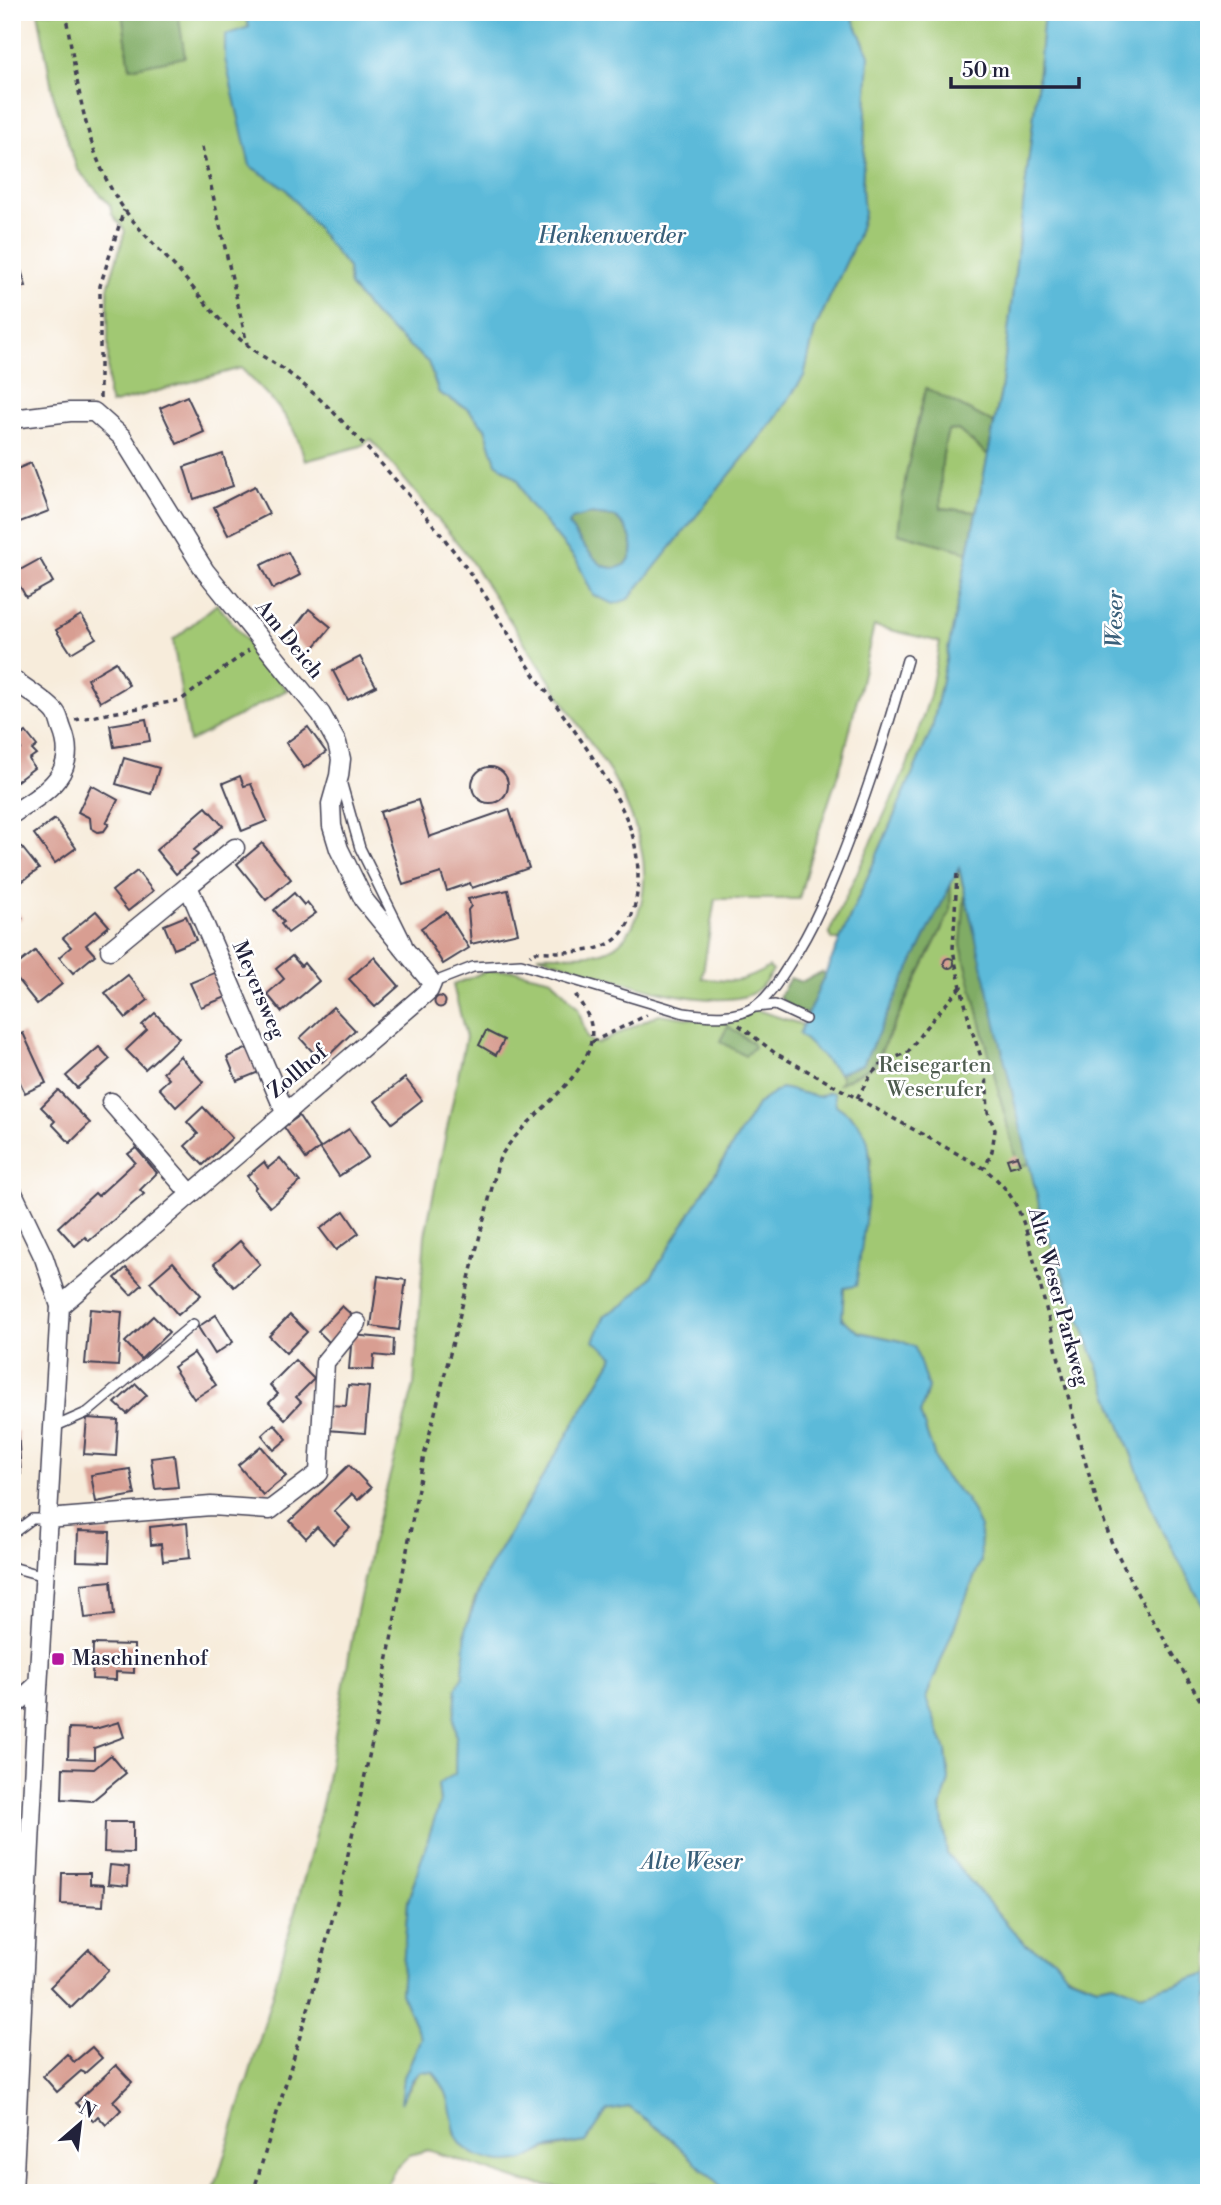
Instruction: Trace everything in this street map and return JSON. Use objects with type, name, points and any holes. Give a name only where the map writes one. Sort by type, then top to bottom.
[{"type":"street","points":[[12,419],[94,412]]},
{"type":"street","name":"Am Deich","points":[[94,412],[122,437],[205,571],[321,714],[337,743],[341,759],[331,804],[332,826],[339,849],[364,900],[432,983]]},
{"type":"street","points":[[12,814],[51,786],[64,768],[67,745],[55,712],[14,681]]},
{"type":"street","points":[[110,950],[235,848]]},
{"type":"street","name":"Meyersweg","points":[[188,886],[285,1112]]},
{"type":"street","name":"Zollhof","points":[[60,1306],[429,990],[432,983]]},
{"type":"street","points":[[111,1102],[191,1194]]},
{"type":"street","points":[[12,1191],[44,1258],[60,1306],[13,2193]]},
{"type":"street","points":[[47,1519],[211,1506],[270,1510],[319,1473],[325,1362],[357,1322]]},
{"type":"street","points":[[12,1708],[38,1684]]},
{"type":"lane","points":[[755,1007],[771,993],[806,941],[820,912],[880,756],[907,660]]},
{"type":"lane","points":[[432,983],[472,967],[521,964],[660,1007],[709,1016],[775,1005],[805,1019]]},
{"type":"lane","points":[[52,1428],[88,1412],[193,1324]]},
{"type":"lane","points":[[12,1534],[32,1519],[47,1519]]},
{"type":"lane","points":[[12,1567],[44,1576]]},
{"type":"path","points":[[65,12],[81,105],[95,158],[124,210],[228,327],[248,346],[305,386],[340,418],[376,458],[459,559],[607,782],[624,814],[634,841],[638,885],[636,902],[620,935],[614,941],[592,949],[533,952],[521,964]]},
{"type":"path","points":[[202,147],[248,346]]},
{"type":"path","points":[[94,412],[100,398],[100,286],[124,210]]},
{"type":"path","points":[[60,723],[181,699],[261,641]]},
{"type":"path","points":[[957,874],[953,949],[971,1028],[986,1071],[988,1112],[995,1130],[992,1151],[985,1169]]},
{"type":"path","points":[[253,2193],[309,2006],[341,1887],[374,1732],[423,1460],[499,1160],[511,1140],[582,1064],[592,1042],[590,1021],[584,1009],[556,973]]},
{"type":"path","points":[[857,1098],[872,1073],[883,1063],[908,1052],[961,987]]},
{"type":"path","points":[[592,1042],[660,1007]]},
{"type":"path","name":"Alte Weser Parkweg","points":[[728,1014],[750,1036],[775,1053],[985,1169],[1010,1193],[1019,1209],[1082,1451],[1111,1541],[1163,1642],[1209,1716]]},
{"type":"green space","points":[[38,12],[122,12],[130,68],[184,56],[178,12],[245,13],[249,27],[250,166],[285,188],[348,268],[350,286],[377,318],[428,362],[439,393],[468,409],[485,428],[496,463],[518,479],[527,501],[577,561],[593,594],[629,598],[775,419],[804,376],[815,329],[856,241],[864,214],[862,188],[869,56],[853,19],[853,12],[1044,12],[1001,391],[994,423],[926,389],[903,496],[898,533],[968,552],[932,729],[840,940],[833,940],[829,933],[907,766],[930,695],[940,642],[874,626],[843,759],[799,899],[715,899],[702,978],[737,980],[769,967],[773,971],[755,992],[724,999],[671,994],[537,955],[602,952],[621,942],[633,925],[644,887],[644,868],[630,812],[613,777],[465,552],[371,439],[361,446],[305,461],[288,420],[241,368],[111,404],[108,394],[108,288],[125,231],[112,214],[110,205],[77,169],[54,99]]},
{"type":"green space","points":[[122,12],[178,12],[185,57],[130,68]]},
{"type":"green space","points":[[926,388],[994,423],[988,455],[958,430],[948,431],[946,440],[941,469],[941,508],[976,512],[968,552],[898,533],[906,474]]},
{"type":"green space","points":[[958,430],[988,455],[976,512],[941,508],[941,469],[946,440],[948,431]]},
{"type":"green space","points":[[590,514],[615,517],[624,527],[632,546],[627,563],[617,568],[604,566],[585,547],[569,524],[572,518]]},
{"type":"green space","points":[[217,604],[287,690],[189,742],[173,640]]},
{"type":"green space","name":"Reisegarten Weserufer","points":[[958,867],[965,894],[961,945],[1018,1167],[1031,1163],[1043,1222],[1156,1519],[1209,1616],[1209,1974],[1141,1994],[1113,1983],[1097,1986],[1066,1974],[1054,1958],[1025,1945],[947,1854],[941,1808],[949,1780],[946,1751],[926,1698],[981,1560],[966,1499],[940,1472],[920,1414],[928,1388],[901,1341],[859,1332],[842,1319],[844,1288],[856,1286],[871,1159],[865,1135],[853,1117],[836,1105],[829,1092],[819,1097],[781,1088],[758,1104],[651,1277],[625,1304],[605,1315],[614,1356],[485,1575],[466,1627],[463,1675],[457,1687],[454,1721],[455,1775],[438,1784],[440,1802],[408,1901],[401,1993],[421,2038],[404,2077],[402,2100],[420,2071],[433,2072],[449,2101],[455,2134],[520,2161],[547,2149],[586,2142],[607,2110],[629,2107],[668,2136],[728,2193],[697,2193],[688,2187],[655,2183],[584,2191],[524,2182],[428,2150],[410,2155],[395,2170],[381,2193],[213,2193],[260,2039],[311,1852],[372,1542],[414,1385],[425,1235],[466,1037],[453,985],[486,971],[513,970],[552,979],[578,1008],[587,1038],[597,1044],[659,1014],[702,1020],[757,1010],[803,1025],[800,1034],[838,1072],[842,1078],[840,1082],[874,1066],[950,912],[951,882]]},
{"type":"green space","points":[[951,882],[950,912],[873,1066],[839,1084],[842,1078],[839,1073],[863,1064]]},
{"type":"green space","points":[[965,894],[1031,1163],[1018,1167],[961,945]]},
{"type":"green space","points":[[822,972],[825,974],[808,1014],[796,1011],[779,997],[790,978],[801,982]]},
{"type":"green space","points":[[728,1026],[752,1043],[754,1047],[745,1056],[720,1041]]},
{"type":"water","name":"Henkenwerder","points":[[227,12],[853,12],[853,19],[869,55],[862,188],[864,214],[856,241],[815,329],[804,376],[775,419],[629,599],[614,604],[593,595],[577,561],[527,501],[518,479],[496,463],[485,428],[468,409],[439,393],[428,362],[377,318],[350,286],[348,268],[285,188],[250,166],[225,59],[225,35],[249,27],[245,13]],"holes":[[[590,514],[615,517],[630,536],[632,553],[627,563],[611,568],[595,559],[569,524],[572,519]]]},
{"type":"water","name":"Weser","points":[[1044,12],[1209,12],[1209,1616],[1156,1519],[1043,1222],[959,868],[863,1064],[839,1073],[799,1034],[932,729],[1001,391]]},
{"type":"water","name":"Alte Weser","points":[[781,1088],[819,1097],[829,1092],[834,1093],[836,1105],[857,1122],[866,1136],[870,1166],[864,1231],[856,1286],[844,1288],[842,1319],[859,1332],[901,1341],[915,1347],[928,1388],[920,1414],[940,1472],[966,1499],[980,1527],[981,1560],[926,1698],[946,1751],[949,1780],[941,1808],[947,1854],[1025,1945],[1054,1958],[1067,1975],[1097,1986],[1113,1983],[1141,1994],[1209,1974],[1209,2193],[728,2193],[668,2136],[629,2107],[607,2111],[586,2142],[548,2148],[518,2161],[500,2162],[472,2153],[458,2140],[446,2093],[433,2072],[420,2071],[412,2080],[401,2103],[404,2077],[421,2038],[401,1993],[408,1901],[440,1802],[438,1784],[455,1774],[454,1721],[457,1687],[463,1675],[466,1627],[485,1575],[614,1356],[594,1341],[605,1315],[625,1304],[651,1277],[758,1104]]},
{"type":"building","points":[[17,257],[26,286],[12,290],[12,259]]},
{"type":"building","points":[[187,396],[204,432],[177,444],[160,408]]},
{"type":"building","points":[[223,454],[233,486],[194,499],[184,467]]},
{"type":"building","points":[[31,463],[49,511],[12,525],[12,471]]},
{"type":"building","points":[[255,486],[269,514],[228,535],[214,507]]},
{"type":"building","points":[[288,552],[300,575],[273,589],[261,565]]},
{"type":"building","points":[[40,559],[53,582],[26,597],[13,574]]},
{"type":"building","points":[[309,609],[331,627],[310,652],[289,635]]},
{"type":"building","points":[[81,615],[96,638],[71,653],[56,630]]},
{"type":"building","points":[[360,657],[376,686],[348,700],[333,671]]},
{"type":"building","points":[[116,662],[129,685],[100,702],[87,679]]},
{"type":"building","points":[[146,719],[150,741],[114,747],[110,725]]},
{"type":"building","points":[[308,727],[326,752],[304,768],[286,743]]},
{"type":"building","points":[[26,732],[37,746],[32,750],[36,754],[29,759],[34,768],[12,785],[12,755],[21,749],[14,741]]},
{"type":"building","points":[[124,758],[159,768],[151,794],[116,784]]},
{"type":"building","points":[[490,767],[503,772],[508,785],[503,798],[490,803],[477,798],[472,785],[477,772]]},
{"type":"building","points":[[240,776],[244,786],[251,784],[267,821],[242,831],[223,783]]},
{"type":"building","points":[[91,785],[118,800],[104,831],[98,832],[91,828],[90,818],[78,812]]},
{"type":"building","points":[[418,800],[429,837],[509,809],[529,868],[472,888],[470,883],[447,891],[441,873],[403,885],[380,812]]},
{"type":"building","points":[[206,807],[223,826],[194,850],[198,855],[176,874],[156,850]]},
{"type":"building","points":[[55,819],[76,848],[55,863],[34,834]]},
{"type":"building","points":[[262,843],[291,879],[266,900],[237,864]]},
{"type":"building","points":[[20,845],[39,869],[20,883],[12,873],[12,851]]},
{"type":"building","points":[[137,871],[153,891],[128,911],[112,891]]},
{"type":"building","points":[[508,890],[518,933],[471,944],[468,910],[471,906],[468,899]]},
{"type":"building","points":[[294,893],[304,905],[307,902],[316,913],[288,933],[281,924],[284,922],[274,910]]},
{"type":"building","points":[[12,904],[22,918],[12,924]]},
{"type":"building","points":[[96,911],[109,926],[86,945],[95,955],[73,973],[59,957],[71,947],[63,938]]},
{"type":"building","points":[[446,912],[469,948],[443,964],[421,928]]},
{"type":"building","points":[[186,916],[196,940],[174,949],[164,925]]},
{"type":"building","points":[[35,951],[62,984],[37,1004],[12,973],[12,969]]},
{"type":"building","points":[[292,956],[301,966],[304,963],[319,981],[282,1012],[267,994],[284,979],[276,969]]},
{"type":"building","points":[[374,957],[399,986],[375,1007],[349,979]]},
{"type":"building","points":[[949,958],[953,959],[953,967],[949,968],[945,967],[944,963],[945,959]]},
{"type":"building","points":[[219,971],[229,996],[201,1007],[190,983]]},
{"type":"building","points":[[128,975],[148,1000],[126,1018],[105,993]]},
{"type":"building","points":[[440,997],[444,998],[444,1006],[440,1007],[436,1006],[435,1002],[436,998]]},
{"type":"building","points":[[333,1007],[355,1030],[322,1062],[300,1038]]},
{"type":"building","points":[[155,1013],[179,1038],[145,1069],[126,1050],[147,1030],[142,1025]]},
{"type":"building","points":[[486,1031],[504,1040],[496,1055],[479,1045]]},
{"type":"building","points":[[23,1033],[46,1083],[25,1093],[12,1066],[12,1038]]},
{"type":"building","points":[[99,1047],[110,1059],[77,1088],[66,1076]]},
{"type":"building","points":[[248,1048],[259,1072],[237,1081],[227,1057]]},
{"type":"building","points":[[180,1056],[203,1082],[176,1107],[159,1088],[169,1079],[163,1072]]},
{"type":"building","points":[[405,1078],[422,1100],[392,1123],[375,1101]]},
{"type":"building","points":[[58,1090],[90,1123],[70,1143],[52,1124],[55,1121],[41,1107]]},
{"type":"building","points":[[203,1107],[232,1138],[203,1165],[185,1146],[198,1134],[187,1122]]},
{"type":"building","points":[[299,1116],[320,1148],[306,1159],[284,1127]]},
{"type":"building","points":[[349,1129],[368,1157],[339,1176],[320,1148]]},
{"type":"building","points":[[136,1148],[157,1173],[140,1190],[144,1194],[89,1241],[85,1237],[75,1246],[58,1227],[95,1193],[98,1196],[135,1162],[128,1154]]},
{"type":"building","points":[[1017,1156],[1020,1164],[1010,1167],[1007,1159]]},
{"type":"building","points":[[280,1158],[300,1182],[270,1207],[254,1189],[256,1187],[247,1176],[264,1162],[268,1168]]},
{"type":"building","points":[[344,1211],[359,1233],[336,1250],[320,1229]]},
{"type":"building","points":[[240,1241],[260,1264],[234,1287],[214,1264]]},
{"type":"building","points":[[173,1262],[201,1295],[178,1315],[150,1282]]},
{"type":"building","points":[[126,1268],[142,1285],[131,1295],[115,1278]]},
{"type":"building","points":[[378,1276],[406,1280],[399,1330],[371,1326]]},
{"type":"building","points":[[342,1306],[355,1318],[331,1344],[318,1331]]},
{"type":"building","points":[[90,1309],[122,1312],[118,1366],[85,1364]]},
{"type":"building","points":[[216,1315],[233,1342],[215,1354],[198,1327]]},
{"type":"building","points":[[290,1315],[307,1332],[286,1353],[269,1336]]},
{"type":"building","points":[[153,1316],[169,1332],[141,1359],[125,1342]]},
{"type":"building","points":[[352,1335],[394,1339],[393,1357],[374,1355],[373,1370],[349,1369]]},
{"type":"building","points":[[194,1353],[216,1385],[194,1399],[173,1367]]},
{"type":"building","points":[[295,1360],[314,1379],[296,1397],[301,1402],[285,1419],[269,1403],[278,1394],[270,1385]]},
{"type":"building","points":[[136,1384],[147,1395],[127,1414],[115,1403]]},
{"type":"building","points":[[348,1385],[369,1387],[365,1433],[327,1430],[329,1405],[346,1406]]},
{"type":"building","points":[[87,1418],[118,1420],[116,1456],[84,1454]]},
{"type":"building","points":[[274,1424],[287,1439],[274,1450],[262,1435]]},
{"type":"building","points":[[18,1431],[21,1474],[12,1475],[12,1432]]},
{"type":"building","points":[[261,1446],[286,1476],[263,1495],[238,1465]]},
{"type":"building","points":[[174,1455],[178,1487],[155,1489],[151,1458]]},
{"type":"building","points":[[349,1465],[371,1488],[358,1500],[352,1494],[334,1511],[350,1528],[333,1544],[317,1527],[306,1538],[290,1521]]},
{"type":"building","points":[[130,1469],[135,1495],[96,1502],[91,1475]]},
{"type":"building","points":[[187,1523],[190,1558],[163,1561],[161,1544],[151,1545],[150,1527]]},
{"type":"building","points":[[78,1531],[110,1532],[109,1562],[77,1561]]},
{"type":"building","points":[[111,1581],[114,1615],[85,1618],[81,1584]]},
{"type":"building","points":[[93,1644],[134,1645],[134,1673],[116,1672],[116,1680],[92,1679]]},
{"type":"building","points":[[119,1722],[124,1737],[94,1748],[94,1759],[68,1758],[69,1728],[95,1729]]},
{"type":"building","points":[[111,1755],[126,1773],[92,1801],[62,1799],[63,1768],[94,1769]]},
{"type":"building","points":[[105,1822],[133,1822],[133,1853],[104,1852]]},
{"type":"building","points":[[110,1865],[129,1867],[128,1886],[108,1884]]},
{"type":"building","points":[[62,1873],[90,1873],[90,1884],[104,1885],[103,1906],[61,1904]]},
{"type":"building","points":[[89,1949],[109,1970],[71,2008],[50,1987]]},
{"type":"building","points":[[92,2047],[102,2058],[85,2073],[81,2071],[57,2092],[43,2076],[67,2054],[74,2062]]},
{"type":"building","points":[[116,2065],[132,2082],[113,2101],[121,2110],[106,2125],[98,2116],[93,2121],[76,2103]]},
{"type":"building","points":[[83,2189],[83,2193],[50,2193],[50,2191]]},
{"type":"place","name":"Maschinenhof","points":[[58,1659]]}]
